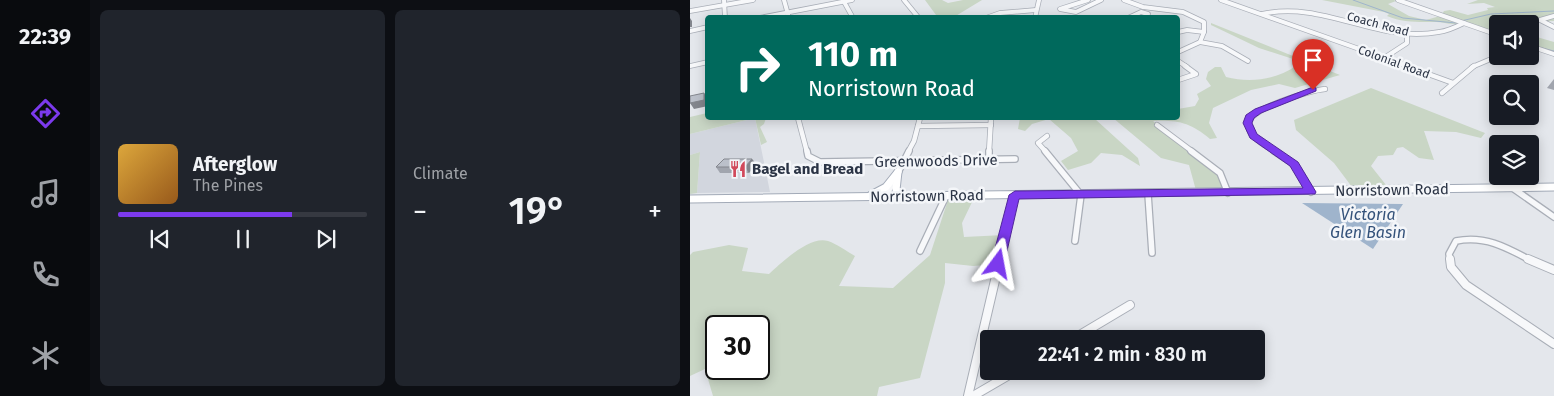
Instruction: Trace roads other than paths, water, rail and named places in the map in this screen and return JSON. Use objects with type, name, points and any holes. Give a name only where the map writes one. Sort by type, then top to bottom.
[{"type":"main road","points":[[898,172],[896,192],[913,196]]},
{"type":"main road","points":[[861,197],[879,191],[898,172]]},
{"type":"main road","name":"Norristown Road","points":[[690,199],[1311,192],[1554,187]]},
{"type":"street","points":[[724,0],[725,15]]},
{"type":"street","points":[[690,11],[753,0]]},
{"type":"street","points":[[784,0],[788,15]]},
{"type":"street","points":[[774,15],[852,0]]},
{"type":"street","points":[[904,0],[915,15]]},
{"type":"street","points":[[1036,15],[1039,0]]},
{"type":"street","points":[[1088,0],[1065,6],[1060,10],[1069,13],[1080,12],[1101,0]]},
{"type":"street","points":[[1124,0],[1146,10]]},
{"type":"street","name":"Colonial Road","points":[[1221,0],[1453,83]]},
{"type":"street","points":[[1398,0],[1489,32]]},
{"type":"street","points":[[844,1],[851,15]]},
{"type":"street","points":[[1262,14],[1286,6]]},
{"type":"street","points":[[993,15],[1000,12],[1036,10]]},
{"type":"street","points":[[1146,10],[1148,14],[1146,15]]},
{"type":"street","points":[[1135,15],[1146,10],[1178,10],[1195,16],[1204,22],[1204,32],[1200,42]]},
{"type":"street","name":"Coach Road","points":[[1344,15],[1387,29],[1407,33],[1441,32],[1464,23]]},
{"type":"street","points":[[1554,16],[1540,20],[1554,27]]},
{"type":"street","points":[[690,31],[705,28]]},
{"type":"street","points":[[1180,32],[1187,30],[1204,32]]},
{"type":"street","points":[[1384,58],[1407,43],[1407,33]]},
{"type":"street","points":[[1180,51],[1200,42],[1222,46],[1248,61]]},
{"type":"street","points":[[1539,49],[1554,54]]},
{"type":"street","points":[[1442,94],[1480,60],[1489,58]]},
{"type":"street","points":[[1180,62],[1196,74],[1180,79]]},
{"type":"street","points":[[690,66],[705,63]]},
{"type":"street","points":[[1311,192],[1294,164],[1253,136],[1248,123],[1250,117],[1258,111],[1313,90],[1325,89]]},
{"type":"street","name":"Greenwoods Drive","points":[[798,120],[806,151],[808,156],[814,160],[826,162],[903,162],[1015,159]]},
{"type":"street","points":[[886,196],[914,141],[920,120]]},
{"type":"street","points":[[989,161],[991,120]]},
{"type":"street","points":[[918,126],[991,125]]},
{"type":"street","points":[[1158,125],[1220,173],[1228,193]]},
{"type":"street","points":[[1047,136],[1038,143],[1081,195],[1075,241]]},
{"type":"street","points":[[1514,188],[1554,218]]},
{"type":"street","points":[[1148,194],[1152,253]]},
{"type":"street","points":[[968,396],[1015,195]]},
{"type":"street","points":[[920,251],[946,196]]},
{"type":"street","points":[[1554,270],[1504,246],[1476,239],[1469,238],[1456,242],[1449,254],[1451,267],[1466,285],[1554,344]]},
{"type":"street","points":[[1088,330],[1130,305]]},
{"type":"street","points":[[973,396],[1001,380]]},
{"type":"water","name":"Victoria Glen Basin","points":[[1302,203],[1403,204],[1373,249]]},
{"type":"waterway","points":[[1353,0],[1403,18],[1456,23]]},
{"type":"waterway","points":[[1461,21],[1491,14],[1554,11]]},
{"type":"waterway","points":[[1542,48],[1554,51]]},
{"type":"place","name":"Bagel and Bread","points":[[738,169]]}]
